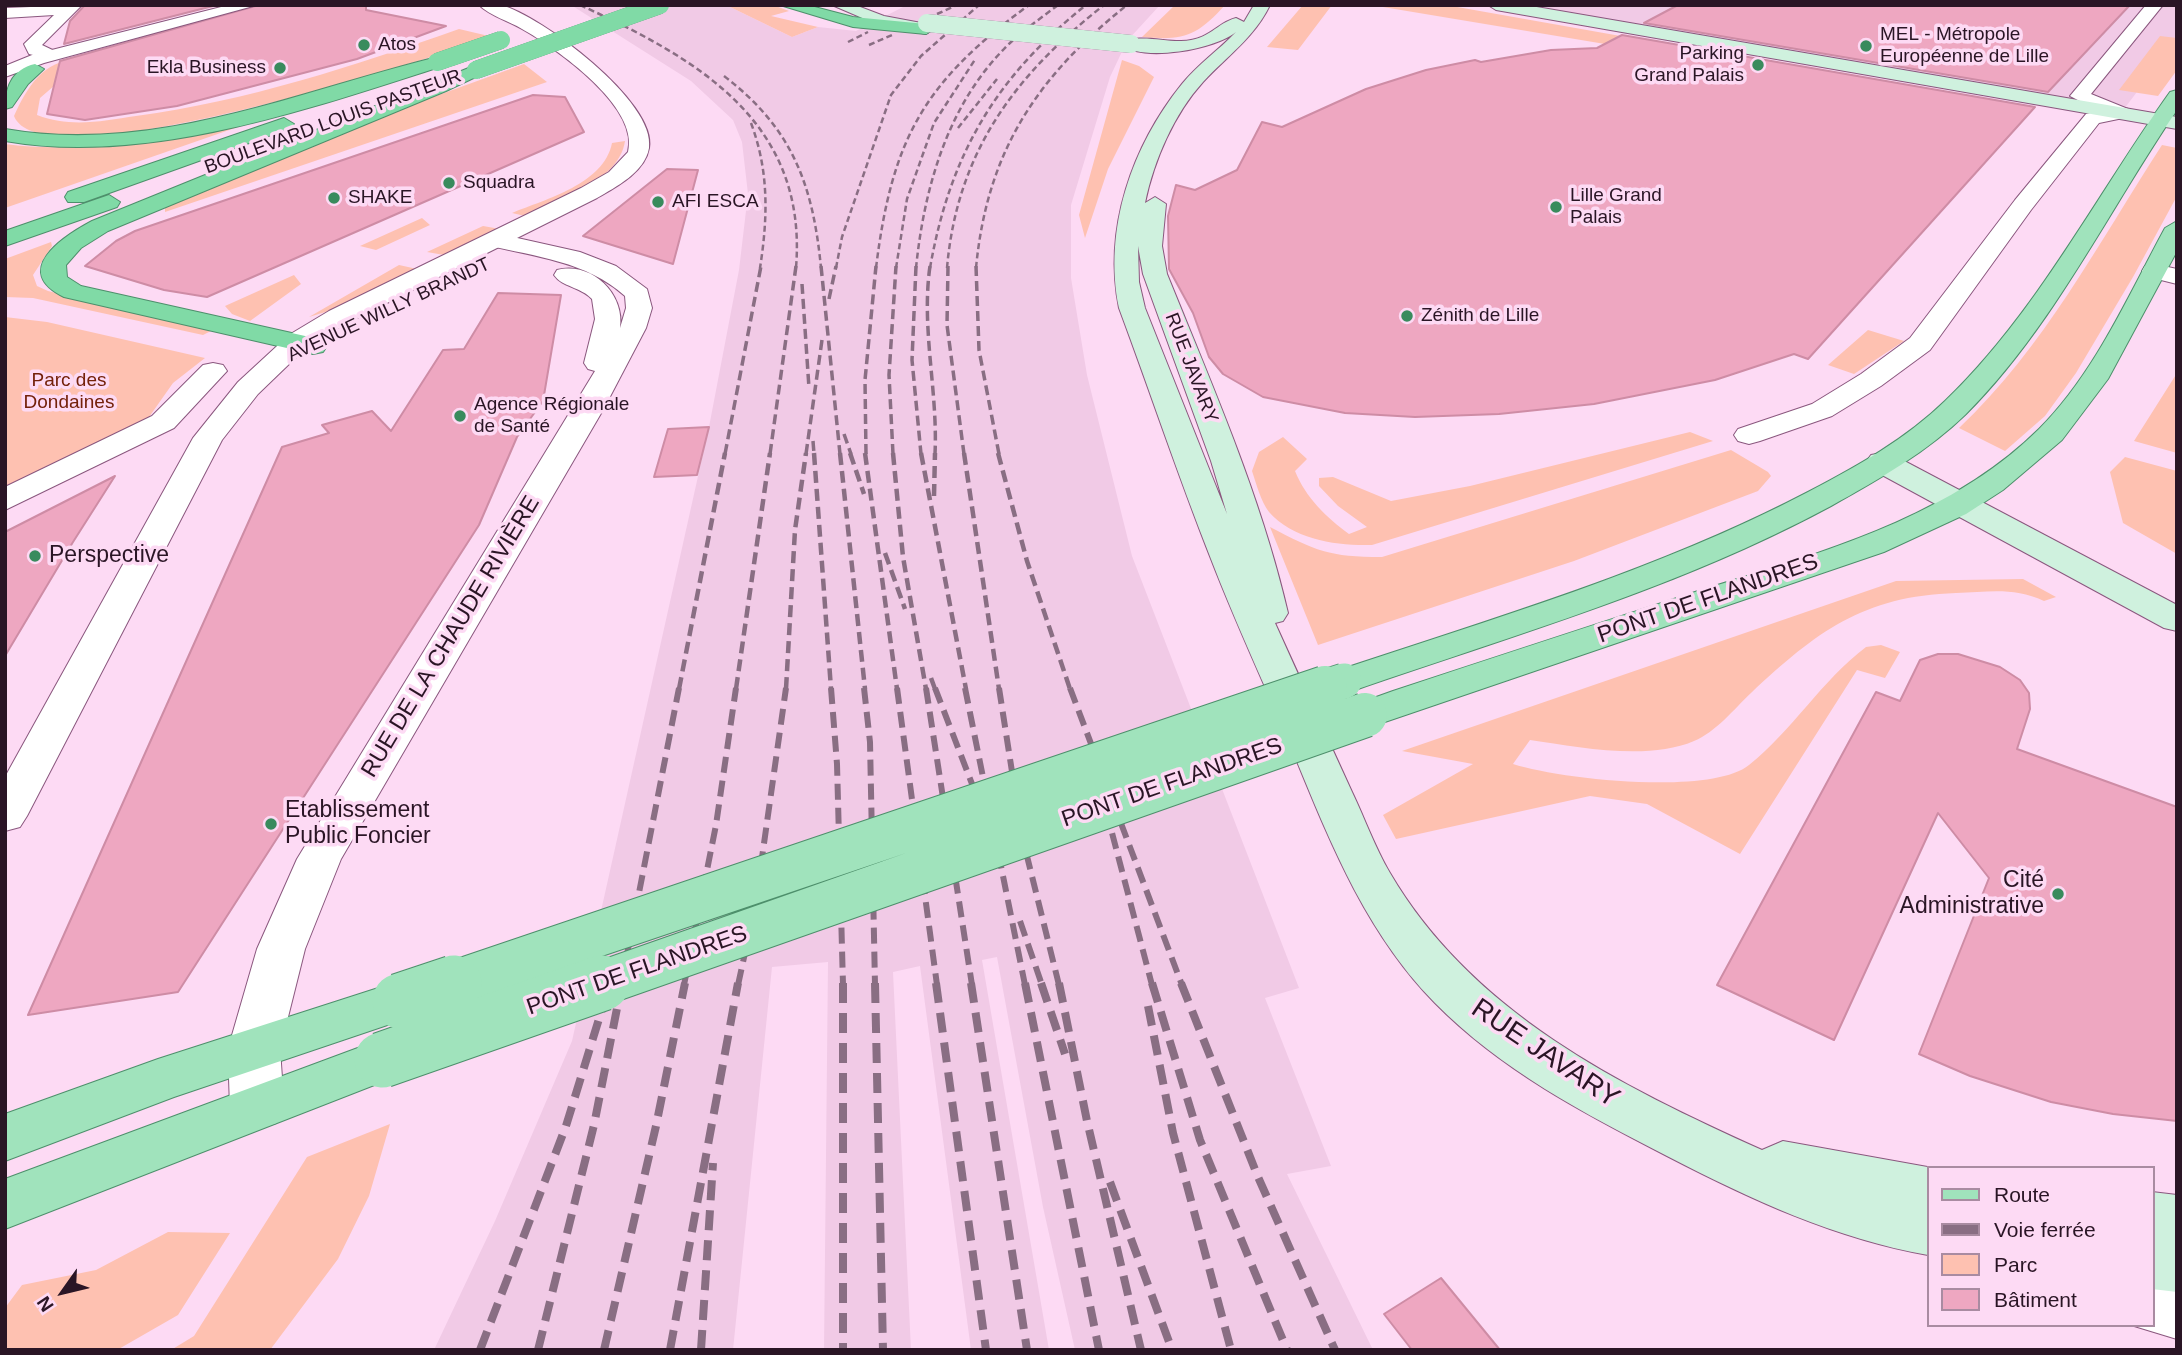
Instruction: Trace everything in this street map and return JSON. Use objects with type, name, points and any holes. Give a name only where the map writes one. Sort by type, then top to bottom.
[{"type":"highway","name":"BOULEVARD LOUIS PASTEUR","points":[[5,222],[442,64],[618,5]]},
{"type":"highway","name":"BOULEVARD LOUIS PASTEUR","points":[[5,239],[660,5]]},
{"type":"highway","points":[[789,5],[853,22],[926,26]]},
{"type":"highway","points":[[5,135],[32,141],[70,143],[152,135],[314,98],[442,64],[564,19],[590,14]]},
{"type":"highway","points":[[5,103],[21,80],[35,69]]},
{"type":"highway","points":[[297,349],[73,292],[54,281],[51,272],[54,262],[74,243],[113,222],[281,150],[421,96],[476,70]]},
{"type":"main road","points":[[840,5],[882,13],[926,26],[1232,57],[1273,19]]},
{"type":"main road","points":[[1184,47],[1218,39],[1256,5]]},
{"type":"main road","points":[[1232,57],[1262,5]]},
{"type":"main road","points":[[1480,5],[1535,12]]},
{"type":"main road","points":[[1496,5],[2169,121]]},
{"type":"main road","points":[[1126,46],[1184,47],[1232,57]]},
{"type":"main road","points":[[1126,46],[1178,76]]},
{"type":"main road","name":"RUE JAVARY","points":[[1232,57],[1178,76],[1129,223],[1124,278],[1132,308],[1228,559],[1367,873],[1389,912],[1430,964],[1478,1013],[1528,1049],[1623,1108],[1795,1190],[1926,1229]]},
{"type":"main road","name":"RUE JAVARY","points":[[1232,57],[1169,155],[1157,194],[1150,232],[1150,255],[1158,285],[1227,461],[1259,562],[1286,687]]},
{"type":"main road","name":"PONT DE FLANDRES","points":[[257,1107],[1354,698],[1784,519],[1893,456],[1965,398],[2025,327],[2169,121],[2177,96]]},
{"type":"main road","name":"PONT DE FLANDRES","points":[[254,1049],[1354,698],[1488,671],[1811,565],[1971,497],[2028,456],[2063,421],[2110,349],[2165,274],[2177,228]]},
{"type":"main road","points":[[1893,456],[1971,497],[2177,594]]},
{"type":"main road","points":[[1971,497],[2177,620]]},
{"type":"main road","points":[[5,1138],[254,1049]]},
{"type":"main road","points":[[5,1204],[257,1107]]},
{"type":"main road","name":"RUE JAVARY","points":[[1686,1140],[1825,1174],[1926,1191]]},
{"type":"main road","points":[[2154,1218],[2177,1221]]},
{"type":"main road","points":[[2154,1262],[2177,1265]]},
{"type":"street","points":[[8,69],[249,5]]},
{"type":"street","points":[[35,69],[66,58],[271,5]]},
{"type":"street","points":[[487,5],[546,36],[594,70],[615,93],[639,140],[637,153],[617,176],[496,250]]},
{"type":"street","points":[[496,250],[521,246],[629,181],[651,160],[657,142],[643,110],[607,67],[514,5]]},
{"type":"street","points":[[2121,113],[2079,96],[2155,5]]},
{"type":"street","points":[[54,55],[35,50],[33,44],[72,7]]},
{"type":"street","points":[[5,13],[72,7]]},
{"type":"street","points":[[1749,435],[1822,410],[1871,380],[1920,344],[2022,205],[2093,118],[2121,113]]},
{"type":"street","name":"RUE DE LA CHAUDE RIVIÈRE","points":[[257,1107],[254,1049],[281,949],[319,859],[588,410],[633,328],[639,308],[638,294],[623,280],[600,269],[521,246]]},
{"type":"street","name":"RUE DE LA CHAUDE RIVIÈRE","points":[[470,253],[496,250],[584,281],[607,299],[609,319],[588,410]]},
{"type":"street","name":"AVENUE WILLY BRANDT","points":[[297,349],[496,250]]},
{"type":"street","name":"AVENUE WILLY BRANDT","points":[[5,816],[198,455],[234,403],[338,317],[470,253]]},
{"type":"street","points":[[5,500],[163,422],[213,371]]},
{"type":"street","points":[[2154,1305],[2177,1310]]},
{"type":"shaded area","points":[[571,5],[726,5],[792,37],[818,27],[856,31],[907,5],[1160,5],[1127,41],[1110,77],[1071,205],[1071,278],[1087,375],[1132,556],[1299,988],[1265,998],[1331,1166],[1287,1174],[1373,1350],[1075,1350],[1043,1207],[997,957],[982,960],[1049,1350],[971,1350],[920,966],[893,972],[911,1350],[824,1350],[828,962],[772,967],[733,1350],[434,1350],[495,1221],[572,1041],[709,427],[739,270],[748,194],[742,142],[733,120],[691,81]]},
{"type":"shaded area","points":[[1496,5],[2177,5],[2177,39],[2121,113]]},
{"type":"green space","points":[[726,5],[773,5],[789,11],[771,16],[818,27],[792,37]]},
{"type":"green space","points":[[1175,5],[1225,5],[1206,24],[1189,34],[1169,38],[1142,37]]},
{"type":"green space","points":[[1303,5],[1332,5],[1298,50],[1267,47]]},
{"type":"green space","points":[[1371,5],[1446,5],[1643,40],[1623,47]]},
{"type":"green space","points":[[459,29],[493,37],[322,89],[162,127],[92,136],[40,134],[14,116],[40,75],[59,63],[71,60],[84,60],[40,98],[37,115],[62,121],[86,122],[219,101],[340,69]]},
{"type":"green space","points":[[2160,36],[2177,38],[2177,70],[2158,96],[2119,90]]},
{"type":"green space","points":[[1122,60],[1139,66],[1154,77],[1108,169],[1085,238],[1079,215]]},
{"type":"green space","points":[[524,64],[547,82],[165,212],[165,207],[403,108]]},
{"type":"green space","points":[[278,113],[5,208],[5,144],[74,147],[108,144],[177,134]]},
{"type":"green space","points":[[625,141],[611,168],[585,188],[525,216],[512,213],[572,188],[598,169],[607,157],[612,143]]},
{"type":"green space","points":[[2162,145],[2177,148],[2177,196],[2076,373],[2045,416],[2005,451],[1959,428],[1990,397],[2044,329]]},
{"type":"green space","points":[[422,218],[430,225],[376,250],[360,246]]},
{"type":"green space","points":[[483,226],[500,229],[444,255],[427,252]]},
{"type":"green space","points":[[51,242],[52,246],[33,275],[37,286],[211,331],[203,335],[33,298],[5,297],[5,259]]},
{"type":"green space","points":[[399,265],[417,269],[335,309],[309,317]]},
{"type":"green space","points":[[294,275],[301,284],[250,321],[232,314],[225,306]]},
{"type":"green space","name":"Parc des Dondaines","points":[[5,317],[47,322],[205,358],[173,383],[142,427],[5,494]]},
{"type":"green space","points":[[1868,330],[1904,341],[1854,374],[1828,365]]},
{"type":"green space","points":[[2177,373],[2177,453],[2134,441]]},
{"type":"green space","points":[[1690,432],[1713,441],[1372,545],[1331,542],[1291,529],[1266,508],[1252,471],[1259,452],[1283,437],[1307,459],[1295,471],[1305,490],[1325,514],[1349,534],[1367,527],[1338,506],[1319,486],[1319,478],[1333,477],[1391,501],[1470,486]]},
{"type":"green space","points":[[1731,450],[1771,476],[1758,491],[1574,561],[1318,645],[1270,527],[1323,551],[1349,556],[1382,557]]},
{"type":"green space","points":[[2125,457],[2177,471],[2177,554],[2123,523],[2110,472]]},
{"type":"green space","points":[[2023,579],[2056,597],[2044,601],[2001,591],[1923,596],[1894,601],[1843,621],[1797,652],[1717,726],[1694,741],[1656,750],[1613,751],[1530,740],[1513,764],[1564,775],[1634,782],[1703,780],[1730,774],[1749,765],[1765,752],[1835,675],[1866,647],[1881,645],[1900,652],[1885,678],[1857,670],[1740,854],[1647,804],[1590,796],[1396,839],[1383,815],[1473,764],[1402,751],[1896,581]]},
{"type":"green space","points":[[390,1124],[369,1196],[338,1259],[270,1350],[171,1350],[194,1336],[307,1157]]},
{"type":"green space","points":[[168,1232],[230,1233],[178,1315],[117,1350],[5,1350],[5,1308],[22,1285],[96,1270]]},
{"type":"building","points":[[85,5],[217,5],[64,44],[70,21]]},
{"type":"building","points":[[259,5],[366,5],[366,10],[446,26],[357,59],[177,106],[85,120],[47,114],[60,61]]},
{"type":"building","points":[[1678,5],[2130,5],[2048,92],[1644,23]]},
{"type":"building","name":"Lille Grand Palais","points":[[1622,35],[2035,107],[1808,359],[1794,354],[1715,380],[1594,404],[1499,414],[1415,417],[1345,413],[1263,397],[1223,374],[1209,357],[1193,313],[1169,269],[1168,216],[1176,185],[1195,190],[1237,170],[1262,122],[1282,127],[1366,89],[1426,70],[1475,60],[1481,62],[1551,50],[1597,48]]},
{"type":"building","name":"SHAKE","points":[[533,95],[565,97],[584,132],[207,297],[164,290],[85,266],[116,241],[135,231]]},
{"type":"building","name":"AFI ESCA","points":[[667,169],[698,170],[673,264],[583,236]]},
{"type":"building","points":[[498,293],[561,295],[543,401],[517,437],[479,525],[178,992],[28,1015],[282,447],[329,433],[322,425],[372,411],[391,431],[443,350],[464,349]]},
{"type":"building","points":[[709,427],[697,475],[654,477],[668,429]]},
{"type":"building","name":"Perspective","points":[[115,476],[73,542],[5,656],[5,532]]},
{"type":"building","name":"Cité Administrative","points":[[1938,654],[1958,654],[2000,667],[2020,680],[2029,693],[2030,709],[2017,749],[2177,807],[2177,1121],[2113,1114],[2051,1102],[1970,1076],[1919,1054],[1989,878],[1938,813],[1834,1040],[1717,985],[1876,692],[1900,701],[1920,660]]},
{"type":"building","points":[[1441,1278],[1500,1350],[1412,1350],[1384,1314]]},
{"type":"railway","points":[[580,5],[623,25],[702,73],[736,101],[764,134],[784,172],[795,217],[796,266]]},
{"type":"railway","points":[[937,14],[957,5]]},
{"type":"railway","points":[[836,268],[842,237],[891,95],[921,56],[979,5]]},
{"type":"railway","points":[[876,268],[892,183],[904,148],[919,117],[963,60],[1029,5]]},
{"type":"railway","points":[[916,268],[932,179],[953,123],[967,97],[1004,49],[1058,5]]},
{"type":"railway","points":[[930,268],[950,189],[964,154],[982,121],[1026,60],[1086,5]]},
{"type":"railway","points":[[947,268],[953,226],[963,188],[996,119],[1043,59],[1104,5]]},
{"type":"railway","points":[[976,268],[982,226],[992,188],[1005,152],[1022,120],[1067,60],[1127,5]]},
{"type":"railway","points":[[848,42],[868,32]]},
{"type":"railway","points":[[869,45],[892,35]]},
{"type":"railway","points":[[896,268],[907,199],[934,123],[976,58]]},
{"type":"railway","points":[[724,76],[767,116],[795,160],[812,210],[821,268]]},
{"type":"railway","points":[[958,128],[997,79]]},
{"type":"railway","points":[[751,123],[764,177],[765,212],[760,268]]},
{"type":"railway","points":[[725,454],[761,266]]},
{"type":"railway","points":[[770,454],[796,266]]},
{"type":"railway","points":[[821,266],[840,454]]},
{"type":"railway","points":[[829,299],[836,266]]},
{"type":"railway","points":[[866,454],[865,380],[876,266]]},
{"type":"railway","points":[[893,454],[889,375],[896,266]]},
{"type":"railway","points":[[916,266],[912,360],[921,454]]},
{"type":"railway","points":[[930,266],[927,313],[935,453]]},
{"type":"railway","points":[[948,266],[947,325],[964,454]]},
{"type":"railway","points":[[976,268],[979,350],[999,454]]},
{"type":"railway","points":[[802,284],[809,388]]},
{"type":"railway","points":[[806,454],[822,340]]},
{"type":"railway","points":[[844,434],[851,454]]},
{"type":"railway","points":[[813,441],[814,454]]},
{"type":"railway","points":[[679,689],[725,453]]},
{"type":"railway","points":[[736,689],[770,453]]},
{"type":"railway","points":[[786,689],[795,530],[806,453]]},
{"type":"railway","points":[[814,453],[831,689]]},
{"type":"railway","points":[[840,453],[865,689]]},
{"type":"railway","points":[[850,453],[864,494]]},
{"type":"railway","points":[[865,453],[897,689]]},
{"type":"railway","points":[[893,453],[903,557],[926,689]]},
{"type":"railway","points":[[921,453],[966,689]]},
{"type":"railway","points":[[934,496],[935,453]]},
{"type":"railway","points":[[964,453],[999,689]]},
{"type":"railway","points":[[998,453],[1027,561],[1070,689]]},
{"type":"railway","points":[[885,553],[905,609]]},
{"type":"railway","points":[[931,678],[935,689]]},
{"type":"railway","points":[[621,985],[679,688]]},
{"type":"railway","points":[[684,985],[716,825],[736,688]]},
{"type":"railway","points":[[738,985],[755,907],[786,688]]},
{"type":"railway","points":[[831,688],[837,764],[843,985]]},
{"type":"railway","points":[[864,688],[870,742],[875,985]]},
{"type":"railway","points":[[897,688],[937,985]]},
{"type":"railway","points":[[926,688],[972,985]]},
{"type":"railway","points":[[935,688],[979,802]]},
{"type":"railway","points":[[965,688],[1025,985]]},
{"type":"railway","points":[[999,688],[1022,836],[1059,985]]},
{"type":"railway","points":[[1070,688],[1182,985]]},
{"type":"railway","points":[[1106,810],[1152,985]]},
{"type":"railway","points":[[1020,921],[1042,985]]},
{"type":"railway","points":[[610,985],[618,958]]},
{"type":"railway","points":[[480,1350],[566,1126],[610,983]]},
{"type":"railway","points":[[538,1350],[594,1125],[622,983]]},
{"type":"railway","points":[[604,1350],[656,1126],[685,983]]},
{"type":"railway","points":[[670,1350],[738,983]]},
{"type":"railway","points":[[875,983],[883,1350]]},
{"type":"railway","points":[[936,983],[986,1350]]},
{"type":"railway","points":[[971,983],[1027,1350]]},
{"type":"railway","points":[[1025,983],[1099,1350]]},
{"type":"railway","points":[[1041,983],[1065,1054]]},
{"type":"railway","points":[[1059,983],[1087,1121],[1141,1350]]},
{"type":"railway","points":[[1152,983],[1200,1140],[1287,1350]]},
{"type":"railway","points":[[1181,983],[1258,1177],[1335,1350]]},
{"type":"railway","points":[[843,985],[843,1350]]},
{"type":"railway","points":[[1148,1006],[1173,1133],[1231,1350]]},
{"type":"railway","points":[[701,1350],[713,1163]]},
{"type":"railway","points":[[1110,1182],[1172,1350]]},
{"type":"place","name":"Atos","points":[[364,45]]},
{"type":"place","name":"MEL - Métropole Européenne de Lille","points":[[1866,46]]},
{"type":"place","name":"Parking Grand Palais","points":[[1758,65]]},
{"type":"place","name":"Ekla Business","points":[[280,68]]},
{"type":"place","name":"Squadra","points":[[449,183]]},
{"type":"place","name":"SHAKE","points":[[334,198]]},
{"type":"place","name":"AFI ESCA","points":[[658,202]]},
{"type":"place","name":"Lille Grand Palais","points":[[1556,207]]},
{"type":"place","name":"Zénith de Lille","points":[[1407,316]]},
{"type":"place","name":"Agence Régionale de Santé","points":[[460,416]]},
{"type":"place","name":"Perspective","points":[[35,556]]},
{"type":"place","name":"Etablissement Public Foncier","points":[[271,824]]},
{"type":"place","name":"Cité Administrative","points":[[2058,894]]}]
